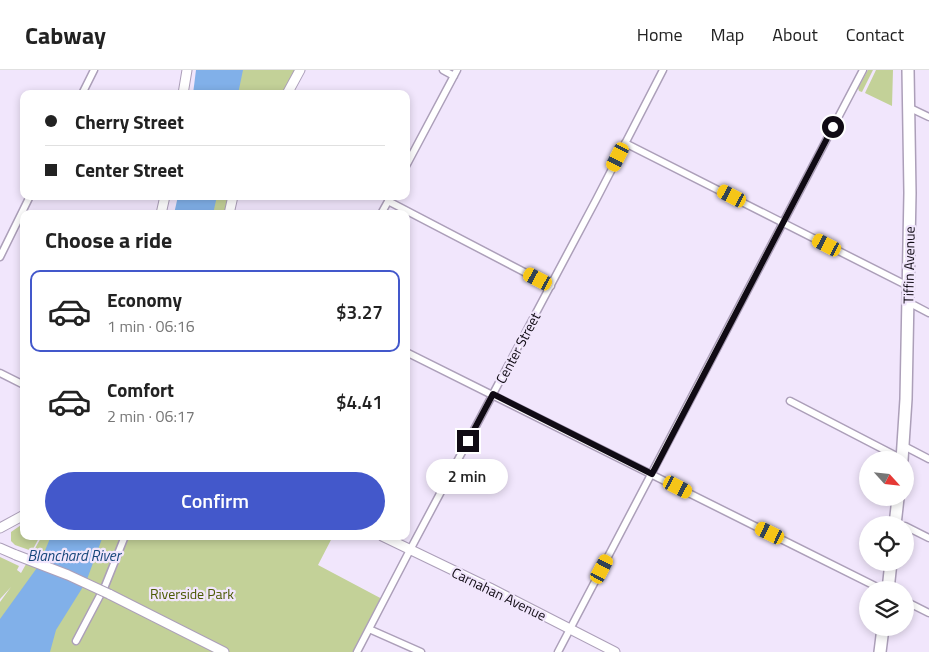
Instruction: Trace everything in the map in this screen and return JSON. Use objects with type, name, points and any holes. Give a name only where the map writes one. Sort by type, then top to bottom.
[{"type":"highway","name":"Tiffin Avenue","points":[[903,451],[910,193],[908,70]]},
{"type":"highway","points":[[880,652],[882,636]]},
{"type":"main road","points":[[184,90],[187,70]]},
{"type":"main road","points":[[289,90],[300,70]]},
{"type":"main road","points":[[0,528],[20,517]]},
{"type":"main road","name":"Carnahan Avenue","points":[[390,540],[615,652]]},
{"type":"main road","points":[[0,548],[68,575],[109,594],[224,652]]},
{"type":"street","points":[[84,90],[94,70]]},
{"type":"street","points":[[410,158],[455,73],[443,70]]},
{"type":"street","name":"Center Street","points":[[357,652],[663,70]]},
{"type":"street","points":[[558,652],[863,70]]},
{"type":"street","points":[[908,107],[929,117]]},
{"type":"street","points":[[625,143],[908,286]]},
{"type":"street","points":[[391,200],[409,210]]},
{"type":"street","points":[[410,210],[551,286]]},
{"type":"street","points":[[0,257],[20,216]]},
{"type":"street","points":[[908,302],[929,312]]},
{"type":"street","points":[[410,354],[865,581]]},
{"type":"street","points":[[0,373],[20,383]]},
{"type":"street","points":[[790,401],[885,451]]},
{"type":"street","points":[[904,446],[929,459]]},
{"type":"street","points":[[914,531],[929,538]]},
{"type":"street","points":[[76,640],[105,586],[123,540]]},
{"type":"street","points":[[914,606],[929,613]]},
{"type":"street","points":[[369,629],[421,652]]},
{"type":"green space","points":[[225,70],[300,70],[289,90],[222,90]]},
{"type":"green space","points":[[868,70],[873,70],[862,92],[859,91],[858,88]]},
{"type":"green space","points":[[876,70],[893,70],[892,106],[865,93]]},
{"type":"green space","points":[[205,200],[232,200],[230,210],[201,210]]},
{"type":"green space","points":[[20,526],[20,540],[38,540],[32,551],[15,545],[11,541],[11,532]]},
{"type":"green space","name":"Riverside Park","points":[[40,540],[331,540],[318,565],[384,600],[357,652],[0,652],[0,602],[11,587],[0,599],[0,557],[19,566],[17,570],[21,573]]},
{"type":"water","points":[[196,70],[243,70],[239,90],[194,90]]},
{"type":"water","points":[[177,200],[216,200],[214,210],[175,210]]},
{"type":"water","name":"Blanchard River","points":[[49,540],[102,540],[86,582],[56,630],[50,652],[0,652],[0,619],[39,565]]},
{"type":"route","points":[[468,441],[493,394],[652,474],[833,127]]}]
